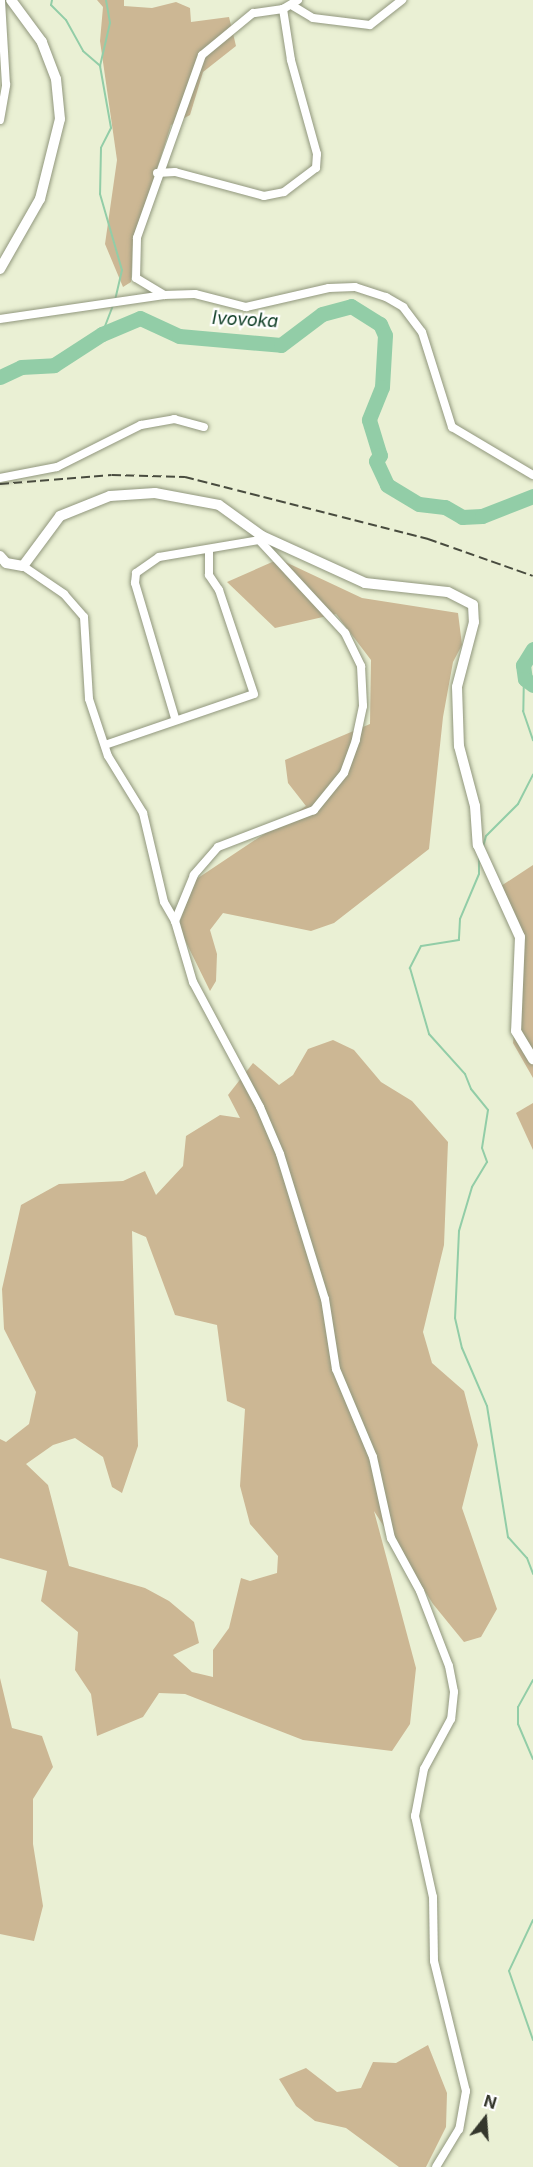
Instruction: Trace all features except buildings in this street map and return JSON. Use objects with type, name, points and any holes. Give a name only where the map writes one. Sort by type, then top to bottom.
[{"type":"street","points":[[0,120],[6,85],[1,0]]},
{"type":"street","points":[[0,269],[40,199],[60,119],[56,79],[42,42],[11,0]]},
{"type":"street","points":[[164,295],[136,278],[137,238],[157,173],[202,55],[253,13],[283,9],[296,3],[314,18],[370,25],[402,0]]},
{"type":"street","points":[[157,173],[175,172],[264,196],[284,192],[316,168],[317,154],[292,65],[283,9]]},
{"type":"street","points":[[0,319],[164,295],[195,294],[246,308],[329,288],[355,287],[386,297],[403,307],[422,332],[452,427],[533,475]]},
{"type":"street","points":[[0,478],[57,467],[141,425],[174,419],[204,427]]},
{"type":"street","points":[[23,566],[60,516],[130,494],[155,493],[219,505],[261,538],[348,640],[361,666],[363,706],[356,740],[339,782],[314,810],[218,847],[194,875],[175,921]]},
{"type":"street","points":[[176,718],[135,583],[136,573],[159,557],[209,550],[261,538],[365,583],[448,592],[473,605],[474,622],[460,667],[457,707],[459,746],[475,806],[478,846],[520,937],[516,1030],[533,1059]]},
{"type":"street","points":[[105,745],[176,718],[254,694],[219,590],[209,575],[209,550]]},
{"type":"street","points":[[0,555],[6,562],[23,566],[64,594],[84,617],[88,699],[105,745],[143,813],[164,902],[175,921],[193,982],[260,1107],[280,1154],[326,1299],[336,1369],[373,1457],[391,1539],[420,1591],[449,1666],[454,1692],[451,1719],[424,1768],[415,1816],[433,1897],[434,1961],[466,2091],[459,2129],[436,2167]]},
{"type":"shaded area","points":[[97,0],[124,0],[124,6],[152,8],[176,2],[190,8],[191,22],[229,17],[236,46],[203,72],[190,115],[171,125],[133,244],[131,282],[123,287],[105,244],[117,160],[100,41],[103,7]]},
{"type":"shaded area","points":[[279,559],[362,598],[458,613],[462,645],[453,662],[443,717],[429,849],[334,923],[311,931],[223,913],[210,930],[217,954],[216,981],[210,991],[178,926],[195,880],[306,806],[288,783],[285,760],[370,724],[371,660],[336,614],[275,628],[227,582]]},
{"type":"shaded area","points":[[533,865],[533,1078],[513,1043],[522,952],[498,888]]},
{"type":"shaded area","points":[[333,1040],[354,1050],[381,1082],[412,1101],[448,1142],[444,1245],[423,1332],[432,1363],[464,1391],[478,1445],[462,1508],[497,1609],[481,1637],[464,1642],[433,1604],[374,1511],[416,1668],[410,1724],[392,1751],[303,1740],[185,1694],[159,1693],[143,1717],[97,1736],[91,1694],[75,1670],[78,1632],[41,1601],[47,1571],[0,1558],[0,1439],[6,1442],[29,1424],[36,1392],[4,1329],[2,1289],[21,1205],[59,1184],[123,1181],[145,1171],[156,1195],[183,1166],[186,1136],[220,1115],[240,1118],[228,1095],[253,1063],[279,1085],[293,1075],[308,1049]],"holes":[[[132,1231],[146,1237],[175,1315],[217,1325],[227,1401],[245,1409],[240,1486],[250,1524],[278,1556],[277,1573],[250,1581],[241,1578],[229,1628],[213,1650],[213,1677],[192,1672],[173,1655],[199,1643],[194,1622],[169,1601],[145,1588],[69,1566],[48,1485],[26,1464],[53,1445],[75,1438],[103,1457],[112,1487],[122,1493],[138,1446]]]},
{"type":"shaded area","points":[[533,1103],[533,1150],[516,1113]]},
{"type":"shaded area","points":[[0,1678],[12,1728],[42,1736],[53,1767],[33,1799],[33,1844],[43,1906],[34,1941],[0,1934]]},
{"type":"shaded area","points":[[428,2045],[447,2093],[446,2127],[426,2167],[399,2167],[346,2128],[315,2121],[296,2106],[279,2079],[306,2068],[337,2092],[361,2088],[373,2062],[396,2063]]},
{"type":"waterway","points":[[52,0],[51,5],[66,20],[83,51],[100,66]]},
{"type":"waterway","points":[[106,0],[110,23],[100,66],[111,128],[101,148],[100,194],[122,270],[115,300]]},
{"type":"waterway","points":[[102,334],[113,306]]},
{"type":"waterway","name":"Ivovoka","points":[[0,377],[21,367],[54,365],[102,334],[140,318],[179,336],[281,345],[322,314],[351,306],[380,324],[385,335],[382,387],[369,420],[380,455],[376,461],[387,485],[419,504],[445,507],[462,517],[482,516],[533,496]]},
{"type":"waterway","name":"Ivovoka","points":[[533,649],[523,665],[525,679],[533,685]]},
{"type":"waterway","points":[[524,672],[523,711],[533,740]]},
{"type":"waterway","points":[[483,847],[486,836],[518,804],[533,775]]},
{"type":"waterway","points":[[479,858],[479,874],[460,919],[459,940],[421,946],[410,968],[429,1034],[465,1074],[471,1089],[488,1110],[482,1148],[487,1162],[472,1187],[459,1231],[455,1318],[462,1348],[487,1406],[508,1537],[527,1558],[533,1574]]},
{"type":"waterway","points":[[533,1680],[518,1707],[518,1724],[533,1759]]},
{"type":"waterway","points":[[533,1920],[509,1971],[533,2040]]},
{"type":"railway","points":[[0,484],[112,475],[185,477],[428,539],[533,576]]}]
